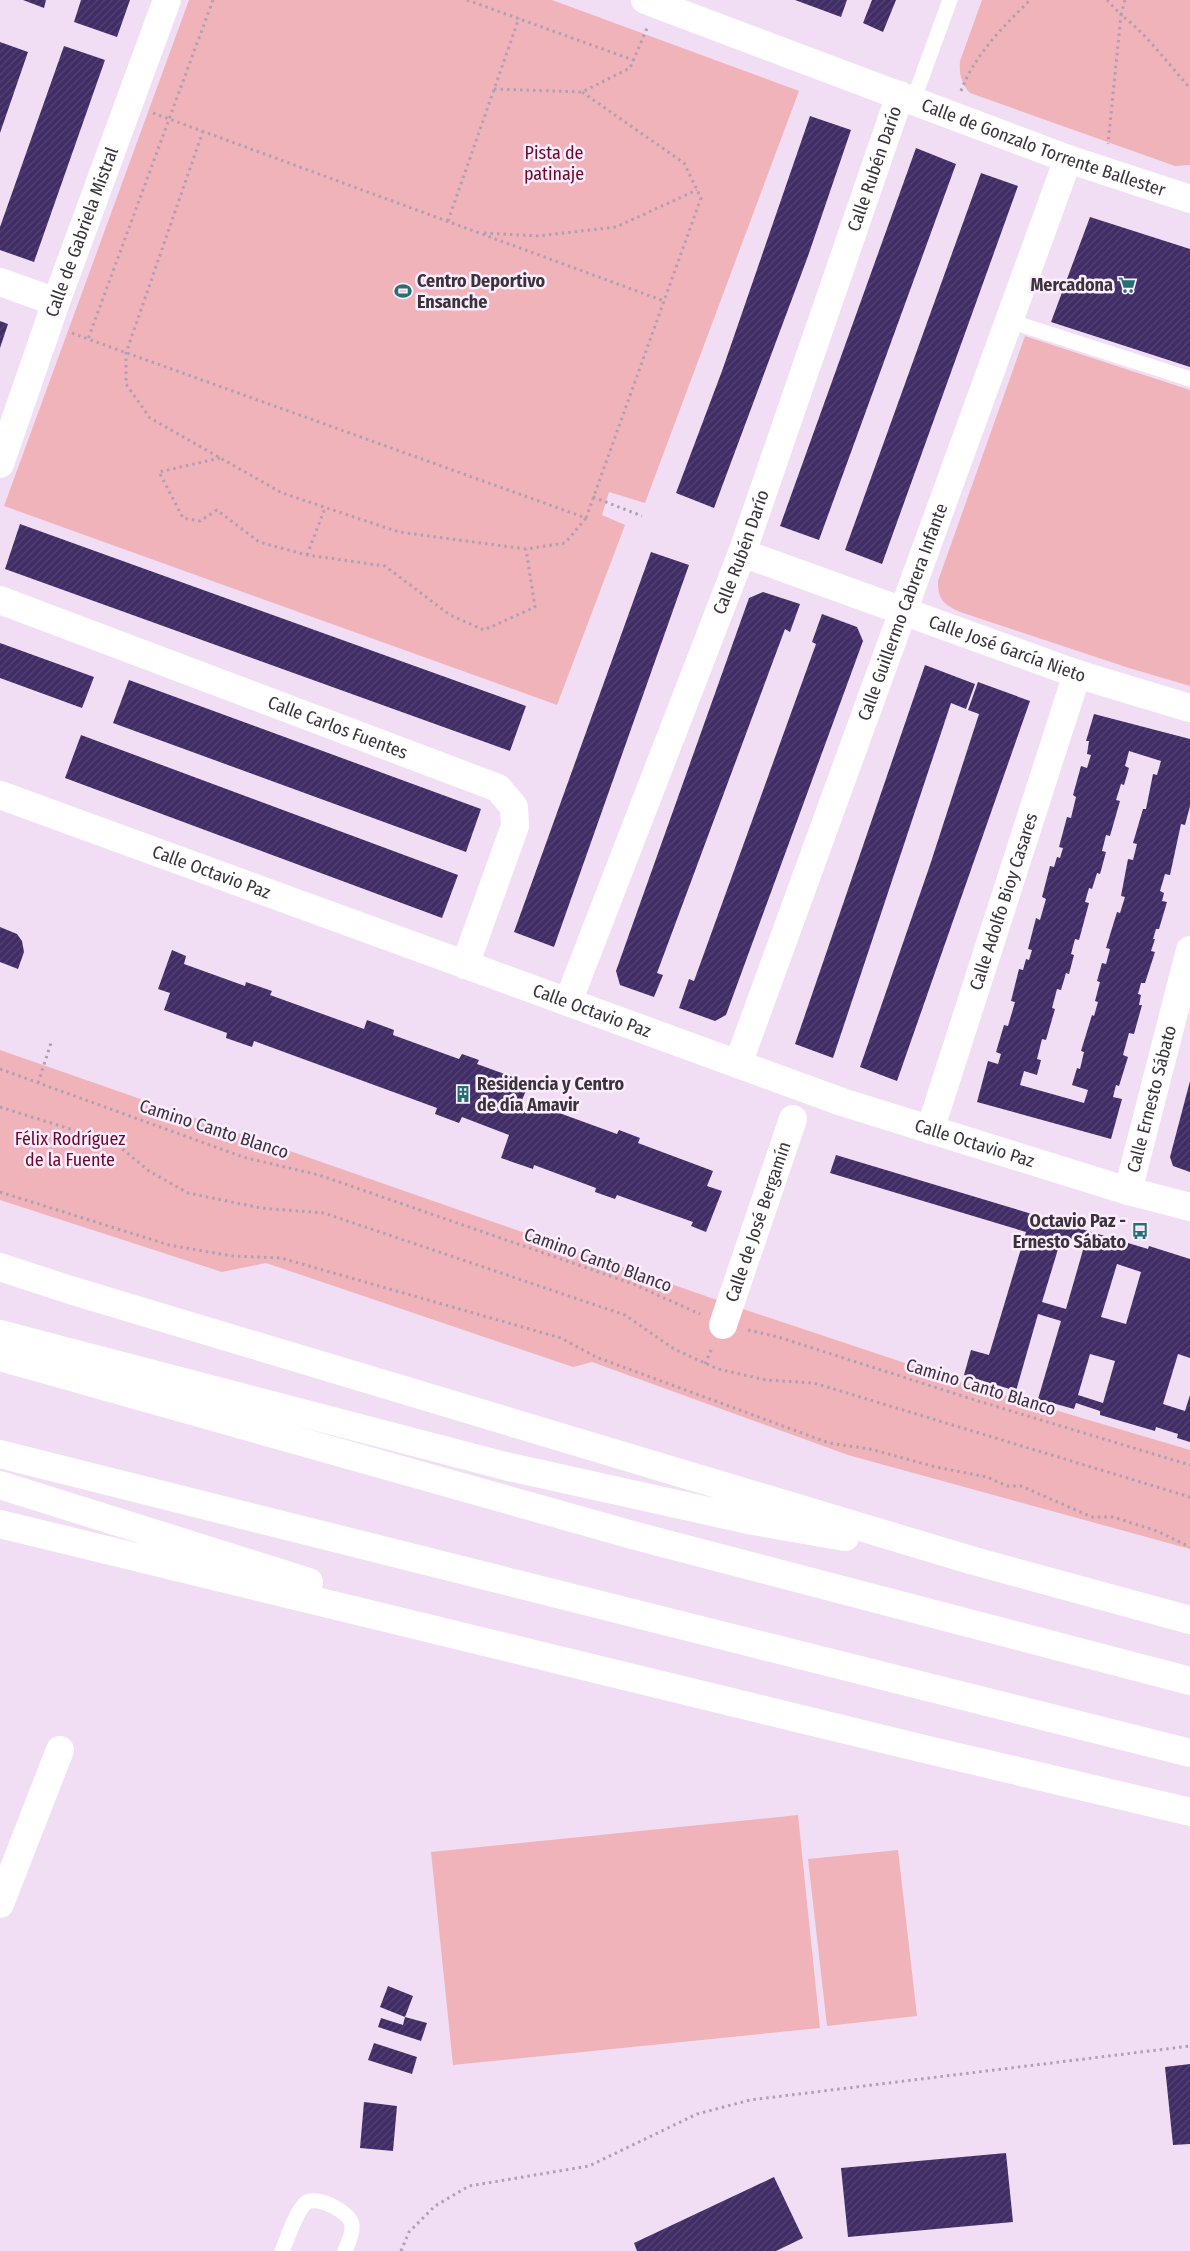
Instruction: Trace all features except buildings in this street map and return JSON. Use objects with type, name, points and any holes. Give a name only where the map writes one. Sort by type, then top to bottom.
[{"type":"main road","name":"Calle de Gabriela Mistral","points":[[0,464],[56,302],[167,0]]},
{"type":"main road","name":"Calle de Gonzalo Torrente Ballester","points":[[645,0],[1068,159],[1190,199]]},
{"type":"main road","name":"Calle Rubén Darío","points":[[568,1002],[742,553],[906,98]]},
{"type":"main road","name":"Calle Guillermo Cabrera Infante","points":[[738,1064],[1068,159]]},
{"type":"main road","points":[[0,282],[56,302]]},
{"type":"main road","name":"Calle José García Nieto","points":[[742,553],[903,613],[1077,674],[1190,708]]},
{"type":"main road","name":"Calle Carlos Fuentes","points":[[0,600],[498,788],[514,807],[515,826],[465,964]]},
{"type":"main road","name":"Calle Adolfo Bioy Casares","points":[[930,1130],[1077,674]]},
{"type":"main road","name":"Calle Octavio Paz","points":[[0,795],[842,1102],[1128,1190],[1190,1207]]},
{"type":"main road","name":"Calle Ernesto Sábato","points":[[1128,1190],[1190,950]]},
{"type":"main road","name":"Calle de José Bergamín","points":[[723,1324],[793,1119]]},
{"type":"main road","points":[[0,1260],[70,1290]]},
{"type":"main road","points":[[0,1267],[70,1290],[974,1561],[1190,1620]]},
{"type":"main road","points":[[0,1334],[505,1466],[753,1521],[974,1561]]},
{"type":"main road","points":[[0,1357],[636,1536],[1190,1681]]},
{"type":"main road","points":[[0,1454],[1190,1753]]},
{"type":"main road","points":[[0,1485],[550,1658]]},
{"type":"main road","points":[[0,1524],[1190,1812]]},
{"type":"main road","points":[[0,1904],[60,1750]]},
{"type":"lane","points":[[906,98],[950,0]]},
{"type":"lane","points":[[1009,321],[1190,379]]},
{"type":"lane","points":[[282,2251],[299,2210],[306,2202],[317,2200],[346,2213],[352,2223],[351,2236],[345,2251]]},
{"type":"path","points":[[88,339],[213,0]]},
{"type":"path","points":[[467,0],[633,60]]},
{"type":"path","points":[[961,91],[977,59],[1000,30],[1030,0]]},
{"type":"path","points":[[1107,0],[1121,15],[1136,26],[1190,88]]},
{"type":"path","points":[[1108,144],[1121,15],[1125,0]]},
{"type":"path","points":[[448,221],[519,18]]},
{"type":"path","points":[[494,89],[582,92],[630,68],[647,28]]},
{"type":"path","points":[[203,130],[126,353],[126,384],[150,418],[282,493],[325,508],[399,532],[526,549],[565,543],[586,518],[701,198],[684,163],[582,92]]},
{"type":"path","points":[[145,110],[664,300]]},
{"type":"path","points":[[480,233],[539,236],[616,226],[697,190]]},
{"type":"path","points":[[64,330],[586,518]]},
{"type":"path","points":[[221,458],[159,472],[183,518],[200,521],[217,510],[259,542],[307,555],[385,566],[450,615],[484,630],[535,606],[526,549]]},
{"type":"path","points":[[593,497],[642,516]]},
{"type":"path","points":[[307,555],[325,508]]},
{"type":"path","points":[[38,1083],[51,1043]]},
{"type":"path","name":"Camino Canto Blanco","points":[[0,1069],[243,1157],[319,1175],[633,1284],[723,1324],[778,1337],[987,1404],[1190,1465]]},
{"type":"path","points":[[0,1107],[115,1143],[149,1171],[188,1193],[261,1208],[324,1214],[625,1315],[674,1349],[718,1369],[766,1380],[814,1383],[1190,1497]]},
{"type":"path","points":[[0,1192],[169,1245],[232,1256],[281,1258],[561,1338],[596,1357],[829,1443],[870,1449],[936,1467],[987,1477],[1007,1486],[1021,1486],[1092,1517],[1113,1517],[1157,1531],[1190,1547]]},
{"type":"path","points":[[401,2251],[409,2232],[435,2206],[469,2186],[589,2166],[697,2114],[750,2100],[1190,2046]]},
{"type":"green space","name":"Centro Deportivo Ensanche","points":[[189,0],[552,0],[799,91],[645,503],[609,492],[602,515],[625,525],[557,705],[4,506]]},
{"type":"green space","points":[[982,0],[1190,0],[1190,165],[1175,166],[970,93],[964,86],[961,78],[960,61]]},
{"type":"green space","points":[[1025,336],[1190,390],[1190,686],[1129,668],[960,612],[946,604],[939,593],[938,581]]},
{"type":"green space","name":"Félix Rodríguez de la Fuente","points":[[0,1050],[740,1308],[977,1387],[1190,1450],[1190,1549],[848,1455],[592,1362],[573,1367],[266,1263],[222,1272],[0,1200]]},
{"type":"green space","points":[[798,1815],[820,2028],[453,2065],[431,1852]]},
{"type":"green space","points":[[898,1850],[917,2016],[827,2026],[808,1859]]},
{"type":"place","name":"Mercadona","points":[[1127,285]]},
{"type":"place","name":"Centro Deportivo Ensanche","points":[[403,291]]},
{"type":"place","name":"Residencia y Centro de día Amavir","points":[[463,1094]]},
{"type":"place","name":"Octavio Paz - Ernesto Sábato","points":[[1140,1231]]},
{"type":"park label","name":"Pista de patinaje","points":[[554,163]]}]
